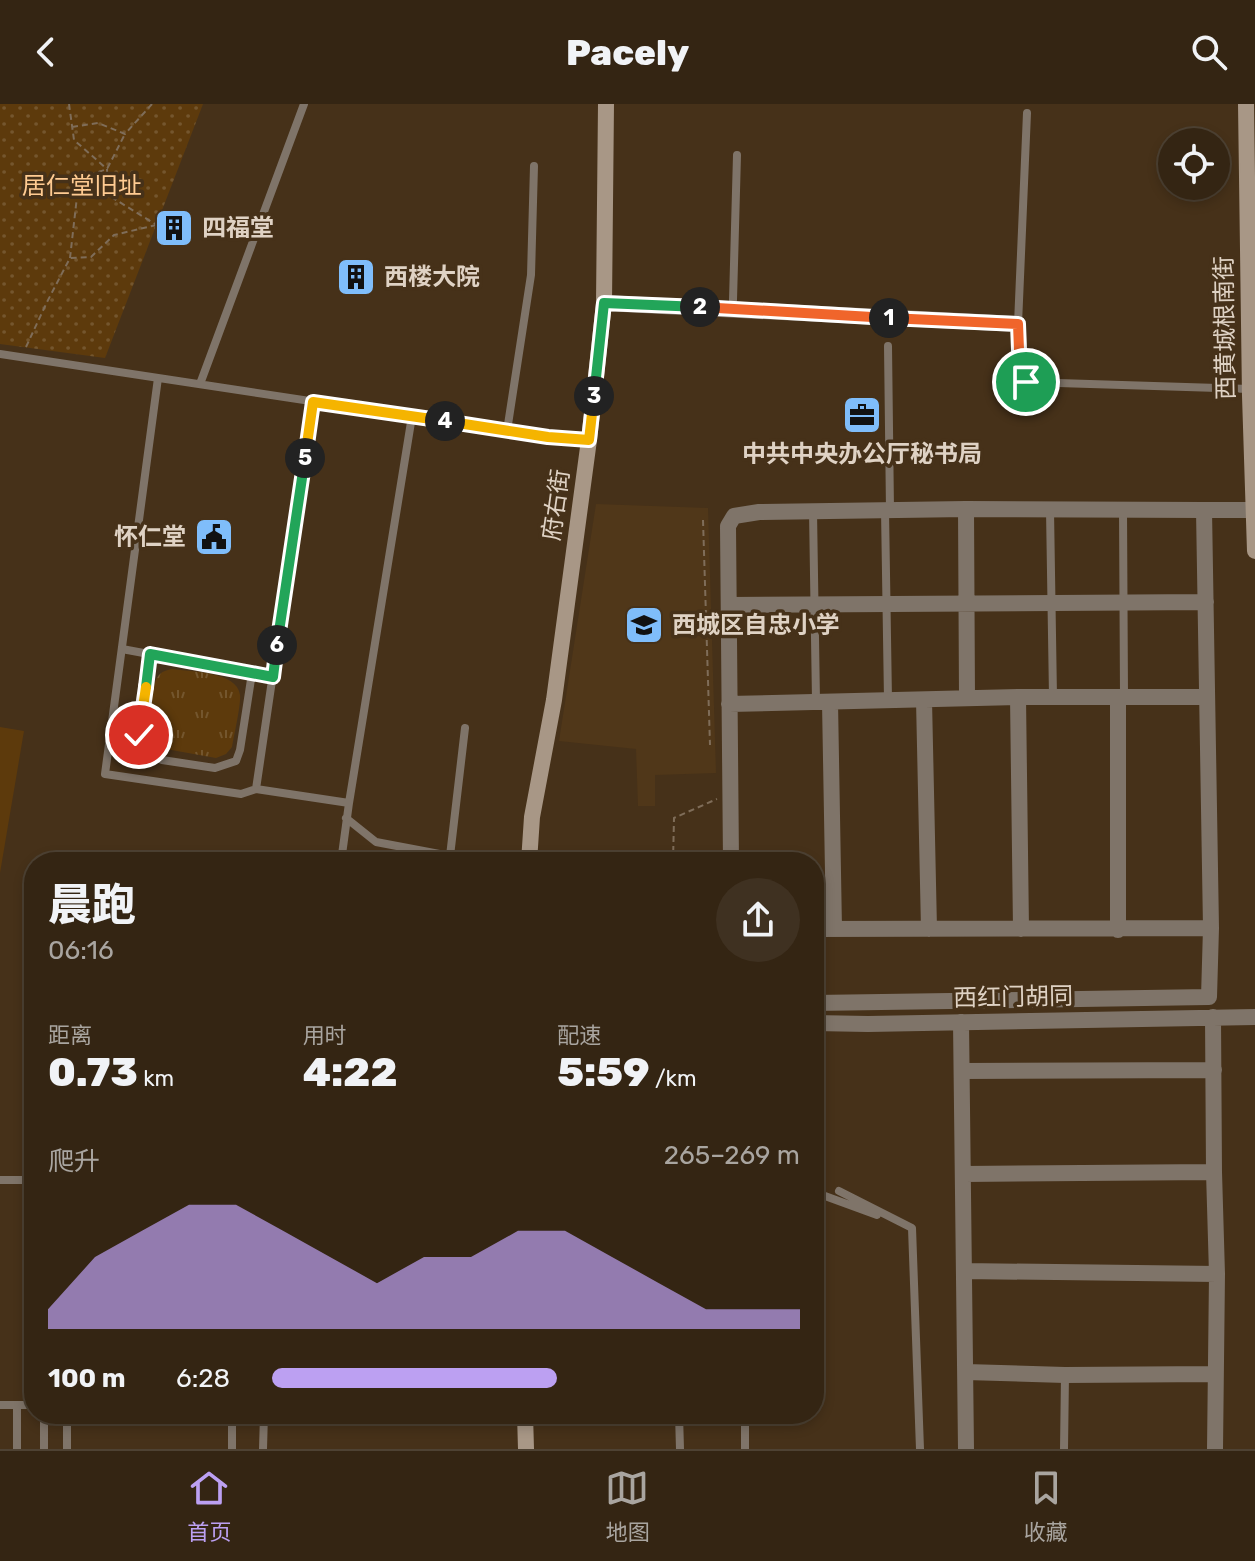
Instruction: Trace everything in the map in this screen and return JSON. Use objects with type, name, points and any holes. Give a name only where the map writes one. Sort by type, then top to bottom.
[{"type":"main road","name":"府右街","points":[[530,852],[532,817],[554,700],[604,303],[606,104]]},
{"type":"main road","name":"西黄城根南街","points":[[1251,104],[1250,389],[1255,551]]},
{"type":"main road","points":[[525,1424],[526,1449]]},
{"type":"street","points":[[604,303],[1018,324]]},
{"type":"street","points":[[966,509],[967,698]]},
{"type":"street","points":[[731,852],[728,526],[734,516],[759,512],[966,509],[1254,510]]},
{"type":"street","points":[[824,1003],[1209,997],[1211,928],[1204,510]]},
{"type":"street","points":[[729,605],[1206,602]]},
{"type":"street","points":[[729,704],[1018,697],[1207,697]]},
{"type":"street","points":[[1018,697],[1021,929]]},
{"type":"street","points":[[1118,930],[1121,697]]},
{"type":"street","points":[[924,700],[929,929]]},
{"type":"street","points":[[823,702],[834,929]]},
{"type":"street","points":[[824,929],[1211,928]]},
{"type":"street","points":[[1213,1017],[1217,1274],[1215,1449]]},
{"type":"street","name":"西红门胡同","points":[[824,1023],[1255,1017]]},
{"type":"street","points":[[961,1022],[966,1449]]},
{"type":"street","points":[[962,1071],[1214,1070]]},
{"type":"street","points":[[964,1174],[1214,1172]]},
{"type":"street","points":[[964,1271],[1217,1274]]},
{"type":"street","points":[[966,1372],[1215,1374]]},
{"type":"lane","points":[[200,384],[304,104]]},
{"type":"lane","points":[[1027,113],[1018,324],[1020,375],[1026,382],[1250,389]]},
{"type":"lane","points":[[733,300],[737,155]]},
{"type":"lane","points":[[507,431],[531,275],[534,166]]},
{"type":"lane","points":[[888,346],[888,700]]},
{"type":"lane","points":[[0,354],[548,437],[589,440]]},
{"type":"lane","points":[[158,378],[105,774],[241,794],[256,789],[349,803]]},
{"type":"lane","points":[[256,789],[313,402]]},
{"type":"lane","points":[[342,852],[412,416]]},
{"type":"lane","points":[[1050,510],[1053,698]]},
{"type":"lane","points":[[1121,697],[1123,510]]},
{"type":"lane","points":[[813,511],[814,604],[823,702]]},
{"type":"lane","points":[[122,649],[273,677]]},
{"type":"lane","points":[[150,654],[139,735],[152,754],[162,760],[215,768],[236,761],[252,673]]},
{"type":"lane","points":[[451,852],[465,728]]},
{"type":"lane","points":[[346,818],[376,842],[420,852]]},
{"type":"lane","points":[[0,1180],[24,1180]]},
{"type":"lane","points":[[839,1191],[912,1228]]},
{"type":"lane","points":[[824,1196],[912,1228]]},
{"type":"lane","points":[[912,1228],[920,1449]]},
{"type":"lane","points":[[1064,1449],[1065,1375]]},
{"type":"lane","points":[[0,1405],[24,1405]]},
{"type":"lane","points":[[17,1405],[17,1449]]},
{"type":"lane","points":[[44,1424],[44,1449]]},
{"type":"lane","points":[[67,1424],[67,1449]]},
{"type":"lane","points":[[232,1424],[232,1449]]},
{"type":"lane","points":[[263,1449],[264,1424]]},
{"type":"lane","points":[[679,1424],[680,1449]]},
{"type":"lane","points":[[745,1424],[745,1449]]},
{"type":"path","points":[[69,104],[74,140],[107,169]]},
{"type":"path","points":[[70,258],[91,257],[114,235],[156,225],[108,195],[107,169],[125,134],[152,104]]},
{"type":"path","points":[[72,127],[98,123],[125,134]]},
{"type":"path","points":[[22,358],[70,258],[79,179],[107,169]]},
{"type":"path","points":[[703,520],[710,745]]},
{"type":"path","points":[[673,852],[674,818],[730,793]]},
{"type":"shaded area","name":"西城区自忠小学","points":[[596,504],[708,508],[716,773],[655,775],[655,806],[638,806],[636,749],[559,741]]},
{"type":"green space","name":"居仁堂旧址","points":[[0,104],[203,104],[105,358],[0,344]]},
{"type":"green space","points":[[172,669],[212,674],[231,681],[237,687],[240,695],[238,713],[232,747],[226,754],[216,758],[166,749],[149,738],[154,685],[160,674]]},
{"type":"green space","points":[[0,727],[24,731],[0,873]]},
{"type":"place","name":"四福堂","points":[[174,228]]},
{"type":"place","name":"西楼大院","points":[[356,277]]},
{"type":"place","name":"中共中央办公厅秘书局","points":[[862,415]]},
{"type":"place","name":"怀仁堂","points":[[214,537]]},
{"type":"place","name":"西城区自忠小学","points":[[644,625]]},
{"type":"route","points":[[139,735],[150,654],[273,677],[313,402],[548,437],[589,440],[604,303],[1018,324],[1020,375],[1026,382]]}]
